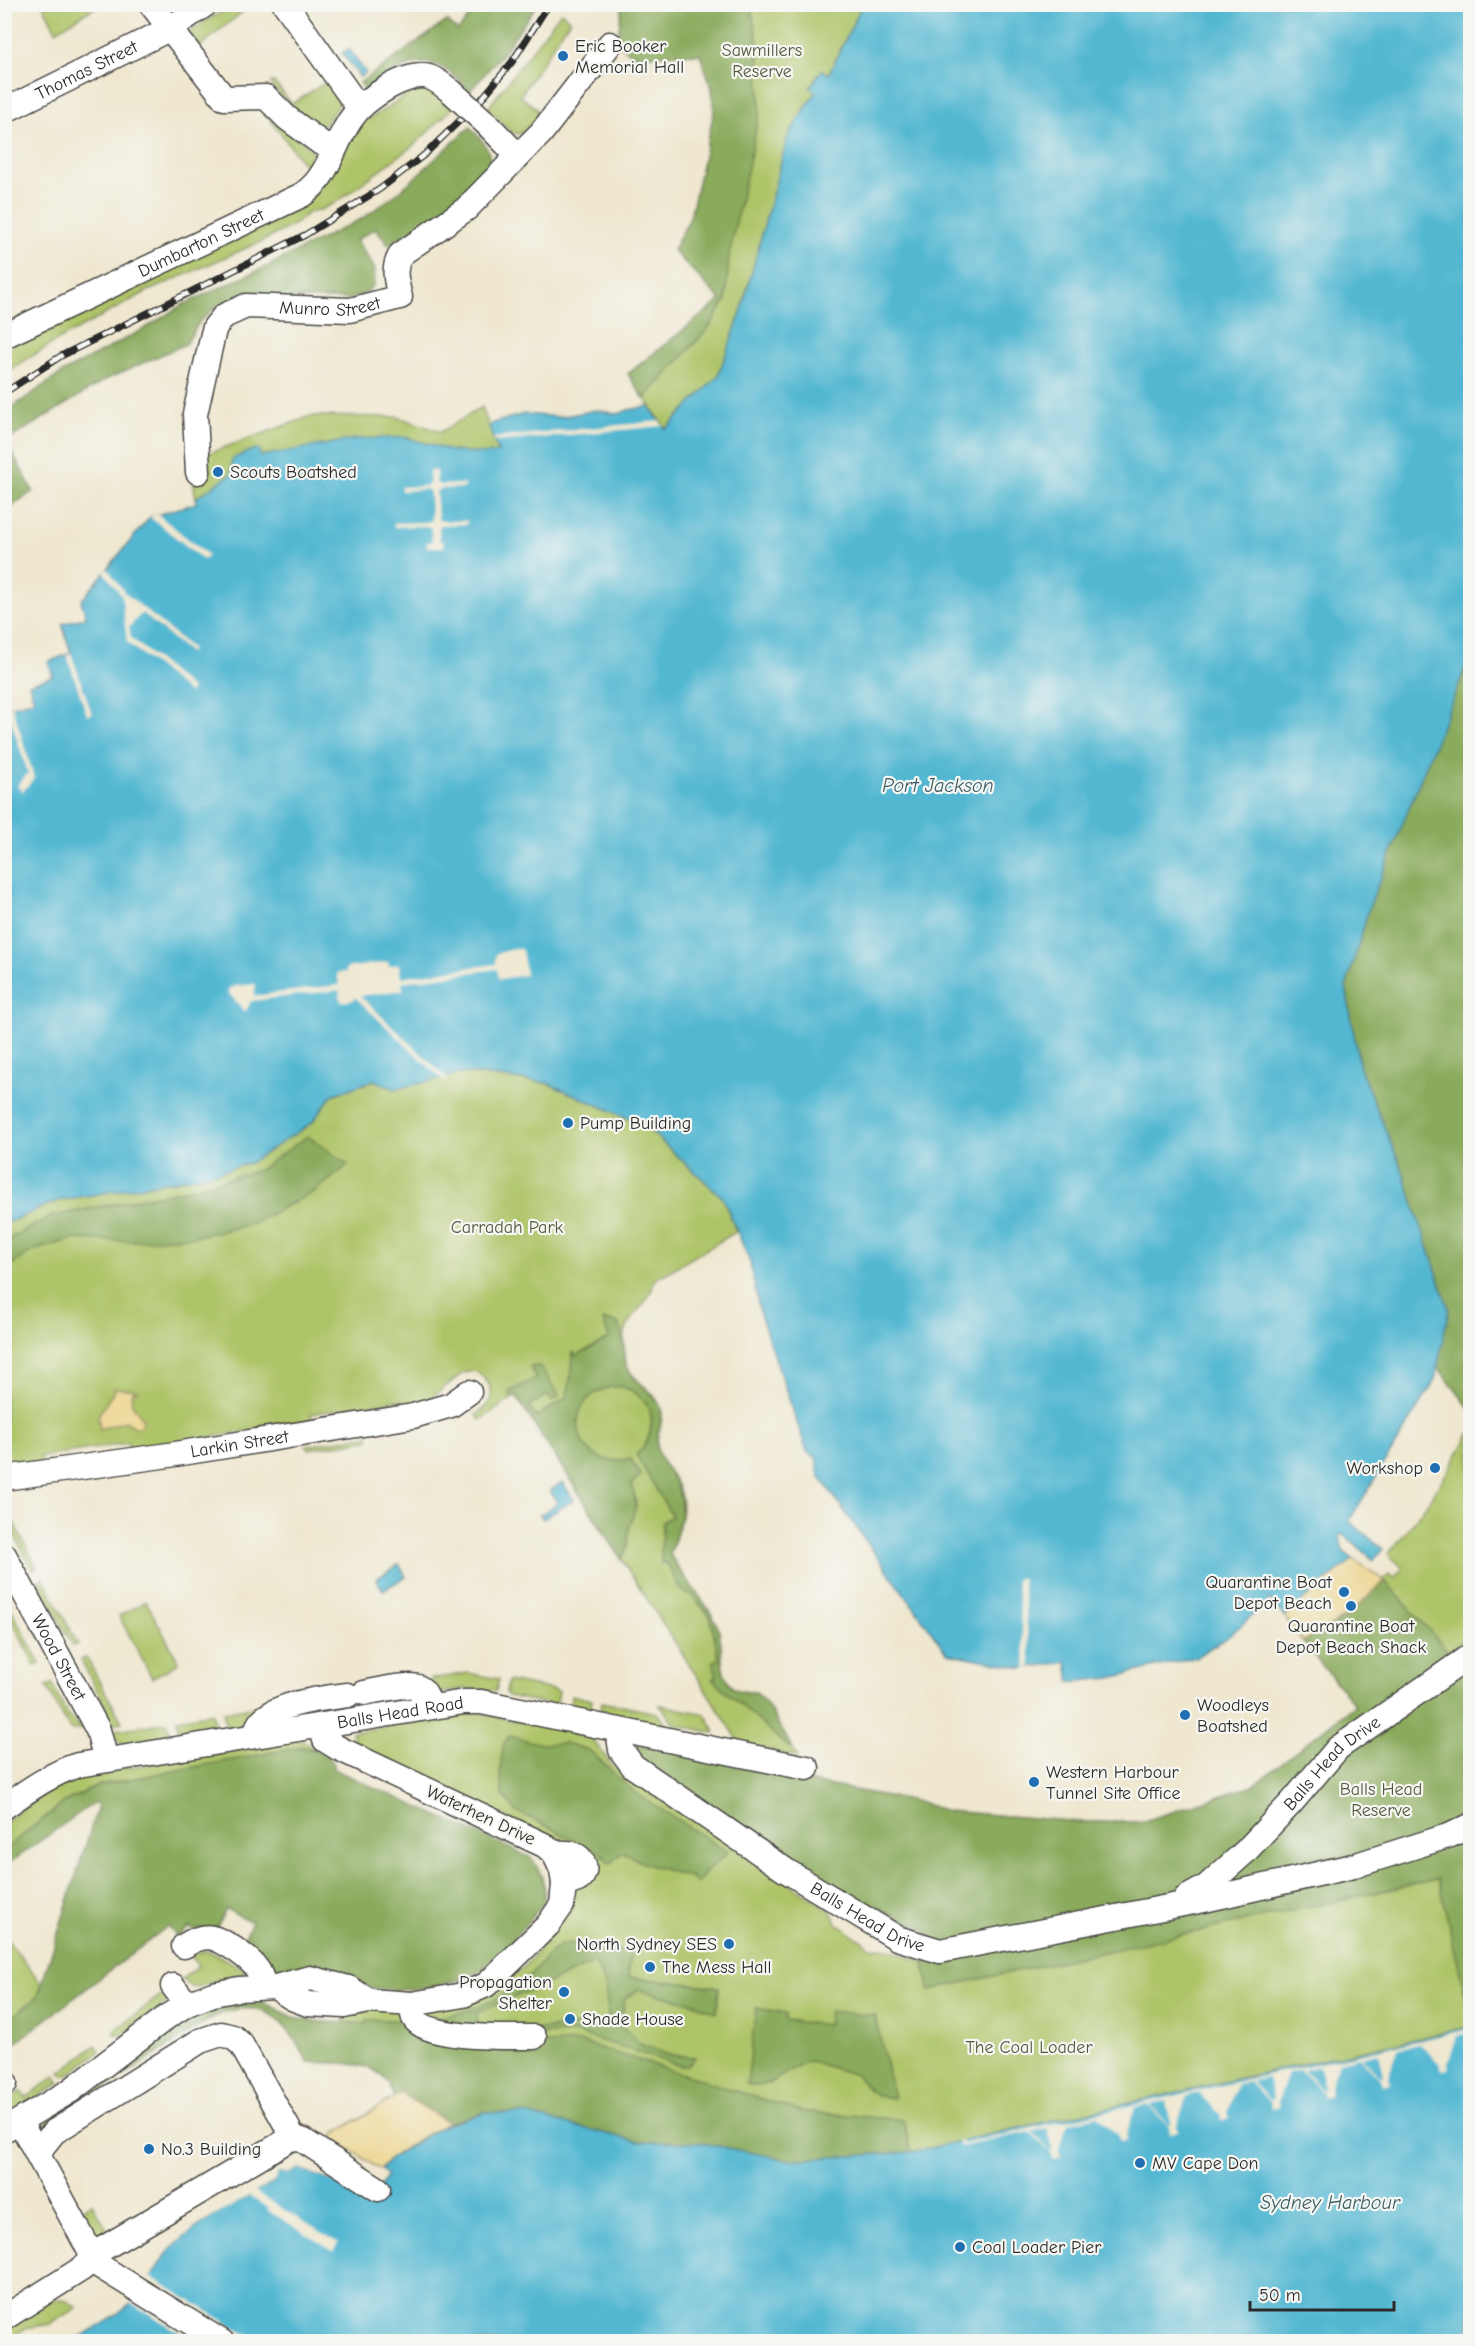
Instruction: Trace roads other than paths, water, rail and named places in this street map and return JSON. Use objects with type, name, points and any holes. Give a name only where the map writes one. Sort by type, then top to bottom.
[{"type":"street","points":[[151,4],[224,98],[266,97],[287,118],[321,143]]},
{"type":"street","name":"Thomas Street","points":[[4,111],[169,29],[206,4]]},
{"type":"street","points":[[285,4],[359,108],[386,89],[412,77],[431,78],[452,92],[518,156]]},
{"type":"street","name":"Munro Street","points":[[198,472],[195,414],[215,327],[224,316],[246,306],[358,309],[400,297],[394,273],[396,263],[402,254],[466,209],[541,133],[610,44]]},
{"type":"street","name":"Dumbarton Street","points":[[4,336],[302,195],[321,178],[348,123],[359,108]]},
{"type":"street","name":"Larkin Street","points":[[4,1478],[169,1455],[415,1416],[451,1405],[469,1392]]},
{"type":"street","name":"Wood Street","points":[[4,1555],[98,1730],[106,1760]]},
{"type":"street","name":"Balls Head Drive","points":[[1174,1905],[1206,1887],[1245,1852],[1338,1748],[1470,1656]]},
{"type":"street","points":[[260,1735],[258,1726],[270,1714],[288,1706],[356,1694],[418,1687],[427,1696],[430,1707]]},
{"type":"street","name":"Balls Head Road","points":[[4,1807],[66,1768],[464,1702],[481,1702],[807,1768]]},
{"type":"street","name":"Waterhen Drive","points":[[270,1987],[308,2004],[344,2006],[369,2001],[412,2004],[463,1995],[486,1985],[548,1925],[561,1905],[564,1884],[562,1870],[554,1853],[544,1845],[338,1748],[325,1740],[321,1726]]},
{"type":"street","name":"Balls Head Drive","points":[[618,1730],[621,1750],[633,1766],[785,1870],[897,1938],[940,1951],[1204,1900],[1353,1866],[1451,1835],[1470,1826]]},
{"type":"street","points":[[1245,1852],[1252,1872],[1263,1886]]},
{"type":"street","points":[[191,1942],[212,1937],[220,1940],[250,1960],[270,1987],[213,1994],[180,1995],[111,2047],[70,2091],[12,2126],[39,2157],[91,2258],[222,2342]]},
{"type":"street","points":[[412,2004],[414,2018],[418,2023],[429,2028],[482,2038],[534,2037]]},
{"type":"street","points":[[39,2157],[42,2147],[54,2132],[193,2045],[221,2034],[233,2037],[241,2044],[293,2137],[304,2141],[378,2188]]},
{"type":"street","points":[[4,2318],[83,2268],[91,2258],[293,2137]]},
{"type":"water","name":"Port Jackson","points":[[862,5],[1470,5],[1470,656],[1370,905],[1346,987],[1360,1069],[1402,1169],[1449,1309],[1435,1380],[1349,1521],[1383,1549],[1374,1560],[1343,1534],[1340,1537],[1343,1551],[1353,1559],[1284,1616],[1270,1600],[1229,1636],[1196,1657],[1111,1678],[1070,1682],[1067,1662],[1023,1668],[947,1653],[819,1476],[816,1457],[807,1452],[760,1314],[750,1262],[723,1198],[644,1125],[547,1083],[464,1073],[395,1089],[374,1080],[332,1095],[312,1123],[250,1163],[206,1175],[57,1201],[5,1224],[4,709],[34,700],[29,684],[53,676],[48,662],[71,653],[62,624],[86,617],[81,601],[150,517],[196,503],[196,498],[231,474],[232,459],[255,449],[260,450],[260,456],[356,439],[405,437],[452,451],[486,454],[498,452],[489,427],[493,423],[524,414],[560,417],[596,410],[618,414],[649,406],[666,429],[718,376],[741,313],[788,136],[816,92],[810,87],[822,70],[829,74]]},
{"type":"water","points":[[349,49],[366,73],[360,77],[342,53]]},
{"type":"water","points":[[562,1482],[574,1500],[543,1519],[540,1515],[558,1503],[550,1491]]},
{"type":"water","points":[[399,1564],[406,1577],[383,1590],[376,1579]]},
{"type":"water","name":"Sydney Harbour","points":[[1470,2027],[1470,2341],[73,2342],[115,2317],[127,2307],[178,2242],[213,2217],[275,2181],[277,2174],[281,2172],[288,2174],[299,2168],[373,2197],[387,2175],[381,2170],[390,2159],[438,2128],[485,2112],[525,2114],[640,2142],[701,2143],[789,2160],[912,2152]]},
{"type":"railway","points":[[4,393],[61,356],[305,235],[380,189],[424,155],[480,101],[512,62],[549,4]]},
{"type":"place","name":"Eric Booker Memorial Hall","points":[[563,56]]},
{"type":"place","name":"Scouts Boatshed","points":[[218,472]]},
{"type":"place","name":"Pump Building","points":[[568,1123]]},
{"type":"place","name":"Workshop","points":[[1435,1468]]},
{"type":"place","name":"Quarantine Boat Depot Beach","points":[[1344,1592]]},
{"type":"place","name":"Quarantine Boat Depot Beach Shack","points":[[1351,1606]]},
{"type":"place","name":"Woodleys Boatshed","points":[[1185,1715]]},
{"type":"place","name":"Western Harbour Tunnel Site Office","points":[[1034,1782]]},
{"type":"place","name":"North Sydney SES","points":[[729,1944]]},
{"type":"place","name":"The Mess Hall","points":[[650,1967]]},
{"type":"place","name":"Propagation Shelter","points":[[564,1992]]},
{"type":"place","name":"Shade House","points":[[570,2019]]},
{"type":"place","name":"No.3 Building","points":[[149,2149]]},
{"type":"place","name":"MV Cape Don","points":[[1140,2163]]},
{"type":"place","name":"Coal Loader Pier","points":[[960,2247]]},
{"type":"park label","name":"Sawmillers Reserve","points":[[762,60]]},
{"type":"park label","name":"Carradah Park","points":[[507,1227]]},
{"type":"park label","name":"Balls Head Reserve","points":[[1381,1799]]},
{"type":"park label","name":"The Coal Loader","points":[[1029,2047]]}]
